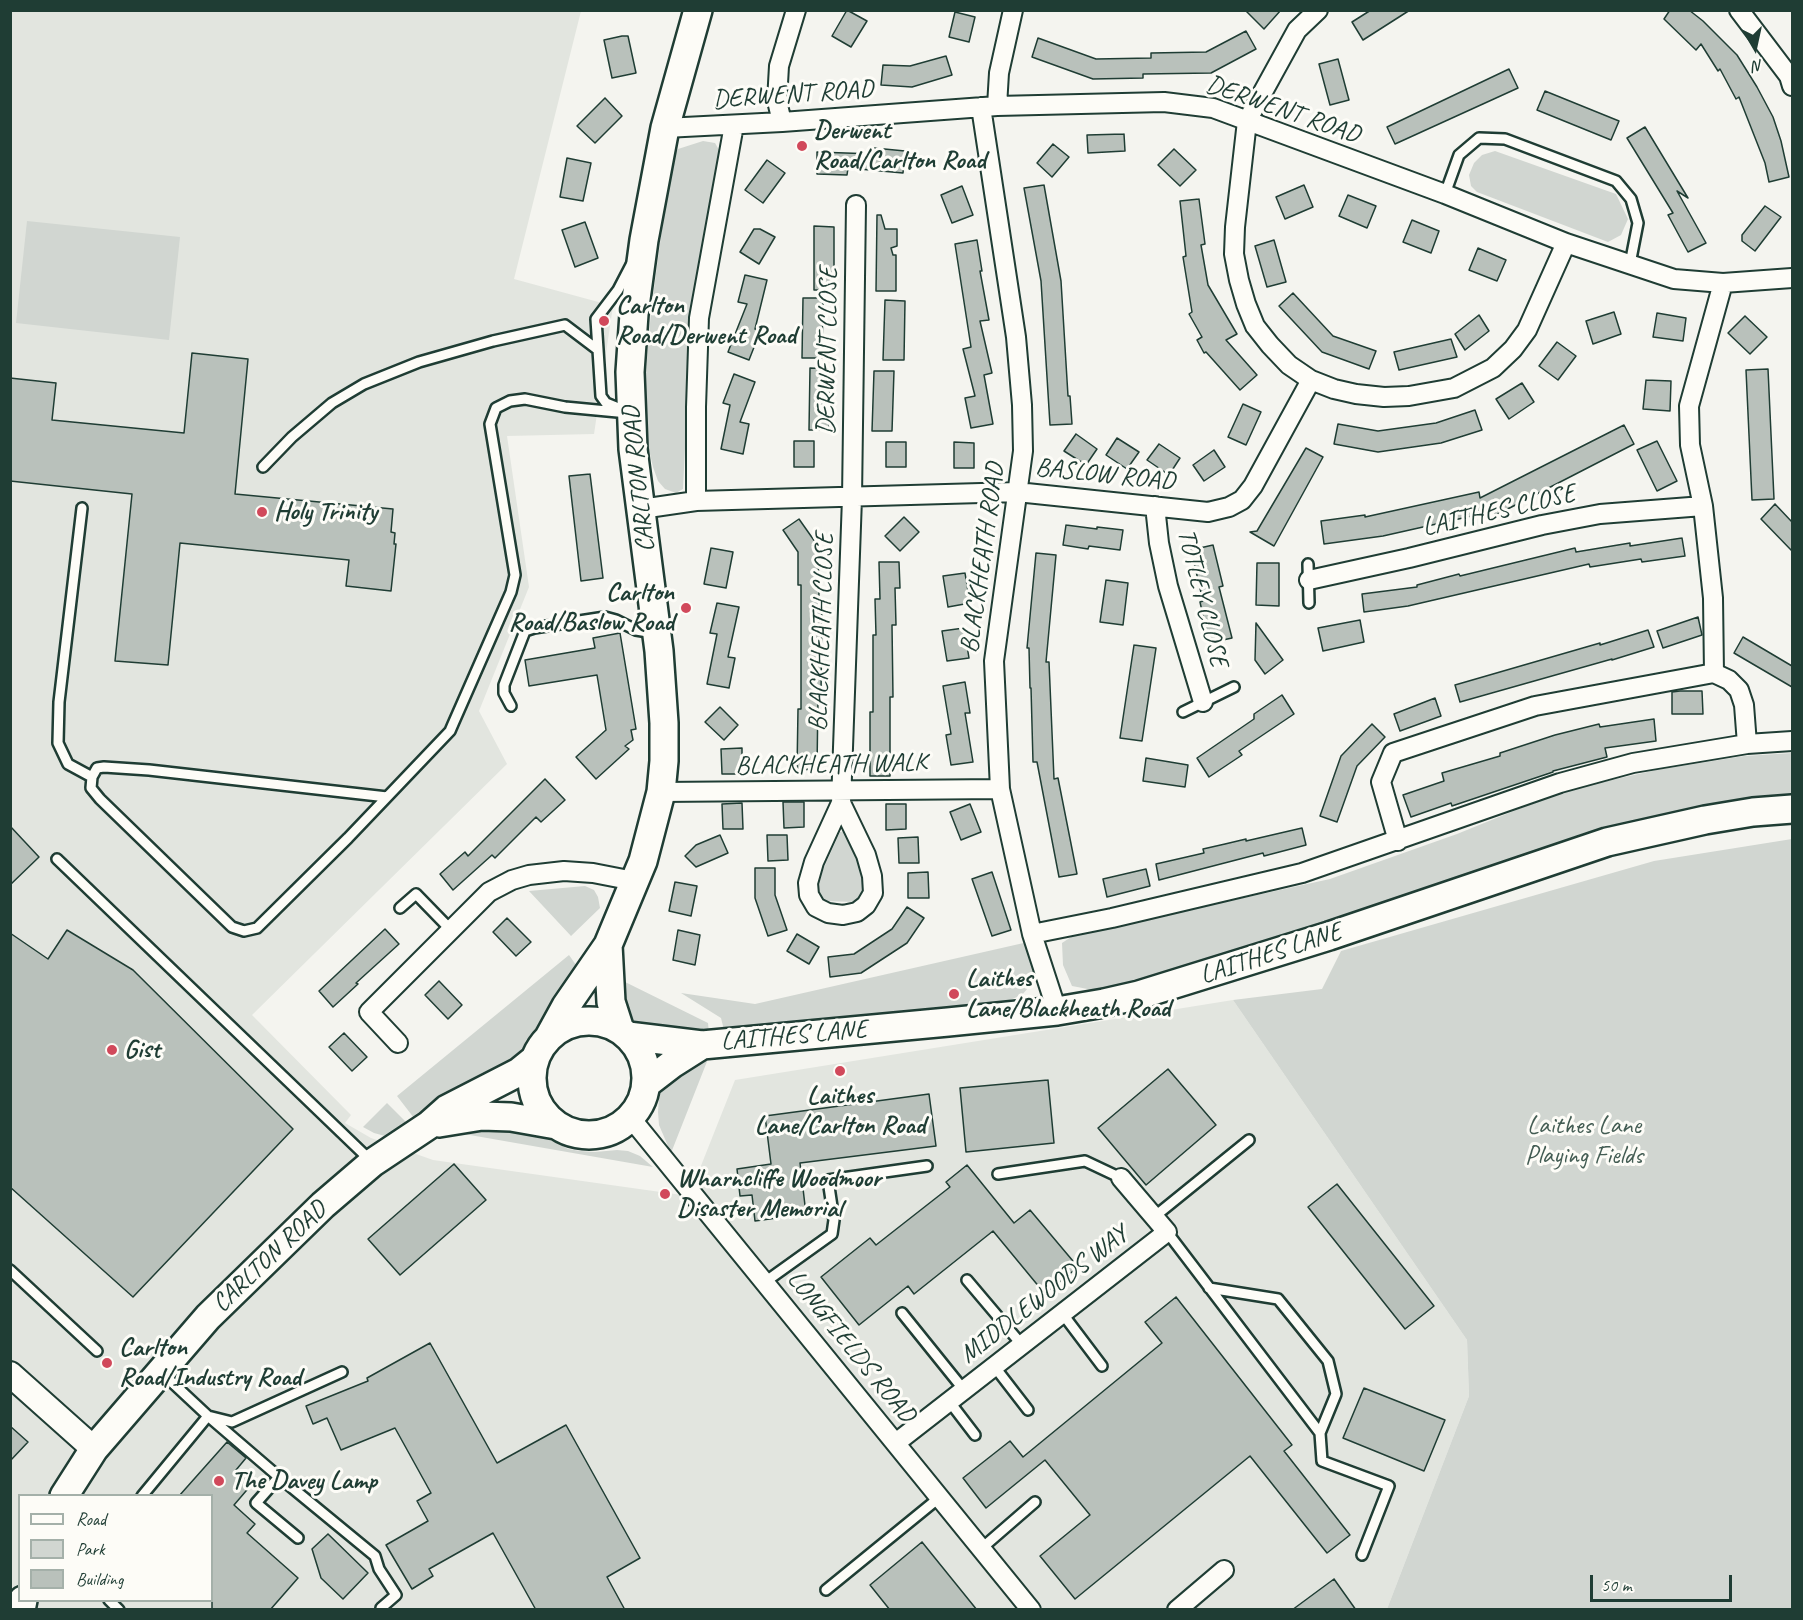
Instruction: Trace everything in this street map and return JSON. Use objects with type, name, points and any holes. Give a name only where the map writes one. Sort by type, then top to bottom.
[{"type":"main road","name":"CARLTON ROAD","points":[[65,1494],[94,1449],[208,1317],[323,1205],[372,1163],[429,1125],[447,1109],[519,1072],[542,1048],[566,1006],[608,945],[649,841],[661,792],[664,761],[664,723],[657,633],[631,413],[630,372],[634,314],[644,240],[665,128],[698,10]]},
{"type":"main road","name":"LAITHES LANE","points":[[624,1033],[702,1045],[1057,1011],[1139,995],[1329,936],[1607,842],[1705,820],[1753,812],[1792,809]]},
{"type":"main road","name":"CARLTON ROAD","points":[[608,945],[611,1002],[624,1033]]},
{"type":"main road","points":[[584,1021],[602,1023],[624,1033],[640,1053],[646,1074],[646,1084],[638,1108],[618,1128],[603,1134],[571,1133],[556,1125],[545,1116],[532,1089],[531,1074],[542,1048],[565,1026],[584,1021]]},
{"type":"main road","name":"LAITHES LANE","points":[[646,1084],[702,1045]]},
{"type":"main road","name":"CARLTON ROAD","points":[[429,1125],[482,1116],[511,1117],[556,1125]]},
{"type":"street","points":[[782,122],[777,101],[779,66],[796,10]]},
{"type":"street","name":"BLACKHEATH ROAD","points":[[1013,10],[989,107],[1017,337],[1023,452],[994,661],[1000,789],[1032,934],[1057,1011]]},
{"type":"street","points":[[1318,10],[1297,30],[1247,121],[1235,227],[1234,254],[1239,280],[1255,326],[1289,364],[1311,380],[1356,394],[1393,397],[1454,388],[1493,368],[1513,349],[1527,330],[1566,243]]},
{"type":"street","points":[[1739,10],[1789,76],[1792,86]]},
{"type":"street","name":"DERWENT ROAD","points":[[665,128],[989,107],[1164,102],[1213,108],[1445,194],[1566,243],[1674,279],[1723,283],[1792,278]]},
{"type":"street","points":[[696,501],[699,318],[734,125]]},
{"type":"street","name":"DERWENT CLOSE","points":[[852,498],[856,205]]},
{"type":"street","points":[[1713,673],[1713,598],[1703,506],[1690,445],[1689,406],[1723,283]]},
{"type":"street","name":"BASLOW ROAD","points":[[641,509],[696,501],[1017,492],[1208,512],[1229,507],[1242,500],[1253,486],[1311,380]]},
{"type":"street","name":"BLACKHEATH CLOSE","points":[[842,797],[866,855],[872,876],[873,893],[866,905],[857,912],[843,915],[828,913],[816,907],[809,896],[808,883],[814,862],[842,797],[852,498]]},
{"type":"street","name":"TOTLEY CLOSE","points":[[1155,506],[1159,543],[1168,586],[1203,702]]},
{"type":"street","name":"LAITHES CLOSE","points":[[1308,572],[1409,558],[1588,516],[1645,509],[1703,506]]},
{"type":"street","points":[[1398,841],[1381,782],[1393,753],[1535,706],[1713,673],[1729,681],[1739,690],[1744,705],[1747,744]]},
{"type":"street","points":[[1032,934],[1112,918],[1302,873],[1560,783],[1633,763],[1747,744],[1792,741]]},
{"type":"street","name":"BLACKHEATH WALK","points":[[661,792],[842,797],[1000,789]]},
{"type":"street","points":[[398,1043],[369,1012],[489,892],[512,880],[529,875],[564,872],[593,873],[634,881]]},
{"type":"street","name":"LONGFIELDS ROAD","points":[[630,1118],[897,1442],[1031,1610]]},
{"type":"street","name":"MIDDLEWOODS WAY","points":[[897,1442],[1167,1232],[1121,1178]]},
{"type":"street","points":[[10,1374],[94,1449]]},
{"type":"street","points":[[1177,1610],[1224,1570]]},
{"type":"lane","points":[[1445,194],[1459,155],[1479,138],[1505,139],[1616,181],[1631,199],[1638,223],[1630,264]]},
{"type":"lane","points":[[631,413],[606,403],[601,396],[596,319],[618,290],[644,240]]},
{"type":"lane","points":[[263,467],[292,437],[332,403],[364,384],[419,362],[493,341],[565,325],[598,350]]},
{"type":"lane","points":[[387,797],[104,767],[97,768],[91,788],[232,927],[244,931],[257,928],[307,879],[387,797],[450,731],[511,592],[515,575],[489,424],[496,408],[510,401],[525,399],[574,408],[631,413]]},
{"type":"lane","points":[[82,508],[59,702],[58,743],[68,764],[93,777]]},
{"type":"lane","points":[[1308,572],[1309,603]]},
{"type":"lane","points":[[511,706],[504,693],[504,685],[525,631],[605,617],[636,630],[657,633]]},
{"type":"lane","points":[[1183,712],[1234,687]]},
{"type":"lane","points":[[57,859],[372,1163]]},
{"type":"lane","points":[[400,908],[416,894],[451,930]]},
{"type":"lane","points":[[1154,1217],[1249,1140]]},
{"type":"lane","points":[[998,1174],[1085,1161],[1121,1178]]},
{"type":"lane","points":[[765,1282],[832,1234],[834,1220],[828,1180],[927,1166]]},
{"type":"lane","points":[[1167,1232],[1320,1433]]},
{"type":"lane","points":[[10,1270],[97,1351]]},
{"type":"lane","points":[[967,1280],[1022,1345]]},
{"type":"lane","points":[[1209,1288],[1278,1299],[1328,1361],[1336,1394],[1320,1433],[1322,1461],[1389,1486],[1362,1555]]},
{"type":"lane","points":[[902,1313],[964,1390]]},
{"type":"lane","points":[[1062,1313],[1102,1366]]},
{"type":"lane","points":[[994,1366],[1028,1410]]},
{"type":"lane","points":[[160,1372],[279,1477],[375,1556],[379,1569],[396,1595],[381,1608]]},
{"type":"lane","points":[[208,1416],[232,1422],[342,1372]]},
{"type":"lane","points":[[949,1401],[975,1435]]},
{"type":"lane","points":[[144,1494],[208,1416]]},
{"type":"lane","points":[[279,1477],[256,1503],[298,1538]]},
{"type":"lane","points":[[826,1590],[940,1497]]},
{"type":"lane","points":[[982,1548],[1035,1502]]},
{"type":"shaded area","points":[[11,11],[581,11],[514,279],[613,306],[594,434],[507,436],[529,587],[479,711],[507,764],[252,1015],[351,1115],[345,1123],[371,1138],[433,1160],[689,1196],[735,1080],[1233,1000],[1467,1340],[1469,1396],[1387,1609],[11,1610]]},
{"type":"green space","points":[[703,141],[715,143],[719,150],[719,166],[691,327],[683,489],[676,493],[665,489],[658,481],[642,420],[651,311],[671,161],[678,149]]},
{"type":"green space","points":[[1495,151],[1616,194],[1628,219],[1621,235],[1608,242],[1477,192],[1471,186],[1469,175],[1474,163],[1482,155]]},
{"type":"green space","points":[[27,221],[180,237],[169,340],[16,323]]},
{"type":"green space","points":[[1792,753],[1792,797],[1706,806],[1584,833],[1431,889],[1232,954],[1098,991],[1072,986],[1063,965],[1062,943],[1074,935],[1330,879],[1457,834],[1563,791],[1656,770],[1744,756]]},
{"type":"green space","points":[[846,831],[866,887],[861,898],[854,902],[824,901],[817,897],[815,887],[840,832]]},
{"type":"green space","name":"Laithes Lane Playing Fields","points":[[1792,839],[1792,1609],[1387,1609],[1469,1396],[1467,1340],[1233,1000],[1322,989],[1341,951],[1654,861]]},
{"type":"green space","points":[[585,886],[594,890],[600,908],[571,936],[529,891]]},
{"type":"green space","points":[[1028,942],[1034,969],[1033,982],[1022,995],[1005,1002],[724,1030],[721,1018],[681,993],[755,1004]]},
{"type":"green space","points":[[569,955],[581,972],[548,1018],[526,1040],[516,1065],[414,1118],[397,1096]]},
{"type":"green space","points":[[617,978],[708,1023],[709,1033],[649,1031],[635,1023],[626,1012]]},
{"type":"green space","points":[[708,1059],[671,1153],[659,1125],[659,1098],[664,1085],[684,1066]]},
{"type":"green space","points":[[387,1103],[408,1124],[393,1134],[385,1136],[363,1127]]},
{"type":"green space","points":[[472,1124],[539,1133],[568,1149],[595,1152],[628,1151],[640,1156],[653,1167],[447,1131]]},
{"type":"building","points":[[847,10],[867,21],[851,47],[832,36]]},
{"type":"building","points":[[1245,10],[1281,10],[1264,29]]},
{"type":"building","points":[[1371,10],[1410,10],[1363,40],[1352,22]]},
{"type":"building","points":[[1670,10],[1689,10],[1737,55],[1773,117],[1789,177],[1769,182],[1765,163],[1739,97],[1736,99],[1720,69],[1718,71],[1701,44],[1696,50],[1664,19]]},
{"type":"building","points":[[955,12],[975,17],[969,42],[949,37]]},
{"type":"building","points":[[1246,31],[1256,49],[1211,73],[1143,74],[1143,78],[1093,79],[1032,57],[1038,38],[1096,59],[1151,58],[1151,53],[1206,52]]},
{"type":"building","points":[[628,36],[636,73],[612,78],[604,40]]},
{"type":"building","points":[[946,56],[952,75],[912,87],[881,85],[883,65],[910,66]]},
{"type":"building","points":[[1338,59],[1349,100],[1330,105],[1319,64]]},
{"type":"building","points":[[1509,69],[1518,88],[1395,144],[1387,127]]},
{"type":"building","points":[[1545,91],[1619,121],[1611,140],[1537,110]]},
{"type":"building","points":[[605,98],[622,116],[595,143],[577,126]]},
{"type":"building","points":[[1645,127],[1688,198],[1677,191],[1706,243],[1688,252],[1668,215],[1673,213],[1627,138]]},
{"type":"building","points":[[1124,134],[1125,151],[1088,153],[1087,135]]},
{"type":"building","points":[[1053,144],[1069,157],[1052,177],[1037,163]]},
{"type":"building","points":[[874,148],[905,151],[903,173],[848,168],[847,175],[817,174],[817,152],[874,154]]},
{"type":"building","points":[[1174,149],[1196,170],[1180,186],[1158,165]]},
{"type":"building","points":[[567,158],[591,163],[583,201],[560,197]]},
{"type":"building","points":[[767,160],[785,173],[763,203],[745,190]]},
{"type":"building","points":[[1044,185],[1061,281],[1068,396],[1070,396],[1072,424],[1050,425],[1041,281],[1024,188]]},
{"type":"building","points":[[1304,185],[1313,207],[1285,219],[1276,197]]},
{"type":"building","points":[[962,186],[973,215],[952,223],[941,195]]},
{"type":"building","points":[[1348,195],[1376,206],[1367,228],[1339,216]]},
{"type":"building","points":[[1199,199],[1205,244],[1201,245],[1208,285],[1237,334],[1226,340],[1257,375],[1240,390],[1206,352],[1204,353],[1197,340],[1202,337],[1189,314],[1192,312],[1183,257],[1186,256],[1180,201]]},
{"type":"building","points":[[1765,206],[1781,217],[1755,251],[1742,241],[1742,235]]},
{"type":"building","points":[[877,215],[881,215],[885,229],[897,229],[897,246],[891,248],[893,255],[896,255],[896,291],[876,291]]},
{"type":"building","points":[[1412,220],[1439,231],[1431,253],[1403,242]]},
{"type":"building","points":[[585,222],[598,258],[575,267],[562,230]]},
{"type":"building","points":[[814,226],[834,227],[834,290],[814,290]]},
{"type":"building","points":[[754,229],[760,229],[775,237],[759,264],[740,252]]},
{"type":"building","points":[[977,240],[989,320],[980,321],[992,373],[984,375],[993,424],[971,428],[965,398],[975,396],[963,349],[971,347],[955,244]]},
{"type":"building","points":[[1274,240],[1286,282],[1267,287],[1255,246]]},
{"type":"building","points":[[1478,248],[1506,260],[1497,281],[1469,270]]},
{"type":"building","points":[[745,275],[767,280],[755,329],[760,332],[749,360],[728,352],[747,304],[738,302]]},
{"type":"building","points":[[1293,293],[1333,336],[1376,351],[1369,369],[1322,352],[1279,306]]},
{"type":"building","points":[[803,298],[823,298],[822,358],[802,358]]},
{"type":"building","points":[[885,300],[905,301],[904,360],[883,360]]},
{"type":"building","points":[[1614,312],[1621,334],[1593,344],[1586,321]]},
{"type":"building","points":[[1657,313],[1686,318],[1683,341],[1653,337]]},
{"type":"building","points":[[1479,315],[1489,331],[1465,350],[1455,334]]},
{"type":"building","points":[[1745,316],[1767,337],[1750,354],[1728,333]]},
{"type":"building","points":[[1451,339],[1457,357],[1399,370],[1394,352]]},
{"type":"building","points":[[1557,342],[1576,356],[1558,380],[1539,366]]},
{"type":"building","name":"Holy Trinity","points":[[192,353],[248,359],[235,494],[393,509],[391,532],[395,533],[394,544],[396,544],[391,591],[346,586],[349,560],[180,543],[168,665],[115,661],[132,494],[10,481],[10,378],[56,383],[52,420],[184,433]]},
{"type":"building","points":[[810,368],[830,369],[829,430],[809,430]]},
{"type":"building","points":[[1768,369],[1774,499],[1752,500],[1746,370]]},
{"type":"building","points":[[874,371],[894,371],[892,431],[872,431]]},
{"type":"building","points":[[734,374],[755,382],[740,422],[749,424],[743,454],[721,449],[730,405],[723,403]]},
{"type":"building","points":[[1646,380],[1671,381],[1670,411],[1643,409]]},
{"type":"building","points":[[1522,383],[1534,402],[1509,419],[1496,399]]},
{"type":"building","points":[[1243,404],[1261,412],[1246,445],[1228,437]]},
{"type":"building","points":[[1475,410],[1482,430],[1441,443],[1378,452],[1334,444],[1338,424],[1378,431],[1436,423]]},
{"type":"building","points":[[1624,425],[1634,444],[1496,515],[1494,511],[1383,536],[1324,544],[1321,521],[1365,515],[1365,517],[1479,492],[1480,498]]},
{"type":"building","points":[[1076,434],[1097,449],[1086,465],[1064,451]]},
{"type":"building","points":[[1117,438],[1139,452],[1127,469],[1106,455]]},
{"type":"building","points":[[794,441],[814,441],[814,467],[794,467]]},
{"type":"building","points":[[1657,441],[1677,481],[1657,491],[1637,450]]},
{"type":"building","points":[[886,442],[906,442],[906,467],[886,467]]},
{"type":"building","points":[[954,442],[974,443],[974,468],[954,468]]},
{"type":"building","points":[[1159,444],[1180,458],[1169,475],[1147,460]]},
{"type":"building","points":[[1306,448],[1323,457],[1274,546],[1250,532],[1257,531]]},
{"type":"building","points":[[1214,450],[1225,467],[1204,481],[1193,465]]},
{"type":"building","points":[[590,474],[603,578],[581,581],[569,476]]},
{"type":"building","points":[[1775,504],[1792,522],[1792,551],[1761,519]]},
{"type":"building","points":[[904,517],[919,532],[900,551],[885,536]]},
{"type":"building","points":[[799,519],[818,546],[819,598],[822,598],[821,697],[818,697],[817,769],[797,770],[798,709],[801,709],[801,585],[798,585],[798,552],[783,530]]},
{"type":"building","points":[[1066,525],[1123,530],[1120,550],[1089,546],[1088,549],[1063,545]]},
{"type":"building","points":[[1682,538],[1685,556],[1642,562],[1641,559],[1590,567],[1589,564],[1408,606],[1364,612],[1362,594],[1417,587],[1417,585],[1459,574],[1460,576],[1575,548],[1576,552],[1630,543],[1630,546]]},
{"type":"building","points":[[1213,545],[1223,586],[1219,587],[1232,638],[1209,643],[1200,602],[1203,601],[1191,550]]},
{"type":"building","points":[[711,548],[733,552],[726,588],[704,584]]},
{"type":"building","points":[[1036,553],[1056,555],[1046,662],[1049,662],[1054,779],[1058,778],[1077,874],[1059,877],[1037,762],[1033,762],[1029,648],[1027,648]]},
{"type":"building","points":[[879,562],[899,562],[900,588],[895,588],[896,625],[892,625],[893,697],[890,697],[890,776],[870,776],[873,635],[876,635],[875,599],[880,599]]},
{"type":"building","points":[[1257,563],[1279,563],[1279,606],[1256,605]]},
{"type":"building","points":[[965,573],[970,603],[948,607],[943,576]]},
{"type":"building","points":[[1106,580],[1128,583],[1123,625],[1100,622]]},
{"type":"building","points":[[717,603],[739,607],[728,657],[735,658],[729,688],[707,684],[717,634],[710,633]]},
{"type":"building","points":[[1698,617],[1702,635],[1663,648],[1657,631]]},
{"type":"building","points":[[1360,620],[1364,642],[1323,651],[1318,628]]},
{"type":"building","points":[[1256,623],[1283,660],[1265,674],[1255,660]]},
{"type":"building","points":[[964,628],[969,658],[947,661],[942,631]]},
{"type":"building","points":[[1648,630],[1654,647],[1460,702],[1455,685]]},
{"type":"building","points":[[620,633],[636,729],[631,730],[633,740],[625,746],[629,749],[596,779],[576,757],[606,730],[597,675],[529,686],[525,660],[595,648],[593,638]]},
{"type":"building","points":[[1743,637],[1792,666],[1792,687],[1734,653]]},
{"type":"building","points":[[1134,645],[1156,648],[1142,741],[1120,738]]},
{"type":"building","points":[[965,682],[970,713],[965,713],[973,762],[951,765],[946,735],[951,734],[943,686]]},
{"type":"building","points":[[1702,691],[1703,714],[1672,714],[1672,692]]},
{"type":"building","points":[[1282,695],[1294,714],[1239,751],[1242,755],[1209,777],[1197,758],[1254,719],[1254,714]]},
{"type":"building","points":[[1435,698],[1441,716],[1400,731],[1394,714]]},
{"type":"building","points":[[720,707],[738,725],[724,740],[705,722]]},
{"type":"building","points":[[1654,719],[1656,741],[1605,748],[1607,757],[1553,771],[1452,806],[1451,803],[1411,817],[1403,795],[1444,781],[1442,773],[1500,756],[1500,753],[1555,735],[1599,724],[1600,727]]},
{"type":"building","points":[[1372,724],[1385,737],[1357,766],[1337,822],[1320,816],[1341,756]]},
{"type":"building","points":[[742,748],[742,774],[722,774],[721,749]]},
{"type":"building","points":[[1146,758],[1188,765],[1185,787],[1143,781]]},
{"type":"building","points":[[545,779],[565,800],[541,822],[536,817],[495,858],[492,855],[453,890],[440,874],[465,852],[468,856]]},
{"type":"building","points":[[783,802],[804,802],[804,827],[784,828]]},
{"type":"building","points":[[742,803],[743,829],[723,829],[722,804]]},
{"type":"building","points":[[886,804],[906,804],[906,829],[886,830]]},
{"type":"building","points":[[970,804],[981,832],[961,840],[950,812]]},
{"type":"building","points":[[10,826],[39,857],[10,885]]},
{"type":"building","points":[[1302,828],[1306,845],[1264,856],[1263,853],[1159,880],[1156,864],[1204,853],[1203,849]]},
{"type":"building","points":[[720,835],[728,853],[696,867],[685,856],[696,845]]},
{"type":"building","points":[[767,835],[787,835],[788,860],[768,861]]},
{"type":"building","points":[[918,837],[919,863],[899,863],[898,838]]},
{"type":"building","points":[[755,868],[775,868],[775,895],[787,930],[768,936],[755,898]]},
{"type":"building","points":[[1146,869],[1150,886],[1107,897],[1103,879]]},
{"type":"building","points":[[928,872],[929,898],[908,898],[908,873]]},
{"type":"building","points":[[992,872],[1011,930],[992,936],[972,879]]},
{"type":"building","points":[[675,882],[697,886],[691,916],[669,911]]},
{"type":"building","points":[[907,907],[924,918],[907,943],[861,973],[830,977],[828,957],[854,954],[892,929]]},
{"type":"building","points":[[507,918],[531,942],[516,956],[493,932]]},
{"type":"building","points":[[385,929],[399,944],[333,1007],[319,991]]},
{"type":"building","name":"Gist","points":[[67,930],[133,970],[293,1129],[133,1297],[10,1187],[10,933],[48,959]]},
{"type":"building","points":[[678,930],[700,935],[695,965],[673,960]]},
{"type":"building","points":[[797,934],[819,947],[809,964],[787,951]]},
{"type":"building","points":[[439,981],[462,1005],[448,1019],[425,995]]},
{"type":"building","points":[[344,1033],[367,1057],[352,1071],[329,1047]]},
{"type":"building","points":[[1168,1069],[1216,1125],[1146,1185],[1098,1128]]},
{"type":"building","points":[[1048,1080],[1054,1143],[966,1152],[960,1088]]},
{"type":"building","points":[[929,1094],[936,1146],[800,1163],[806,1214],[755,1221],[752,1195],[740,1196],[737,1169],[771,1164],[765,1116]]},
{"type":"building","points":[[454,1164],[486,1200],[400,1275],[368,1239]]},
{"type":"building","points":[[967,1165],[1014,1223],[1030,1210],[1078,1267],[1045,1294],[993,1231],[914,1294],[908,1286],[859,1325],[821,1277],[870,1238],[876,1245],[950,1187],[946,1182]]},
{"type":"building","points":[[1337,1184],[1434,1306],[1405,1329],[1308,1207]]},
{"type":"building","points":[[1176,1297],[1292,1445],[1284,1451],[1350,1535],[1327,1553],[1250,1456],[1075,1599],[1040,1556],[1090,1515],[1045,1460],[986,1508],[963,1478],[1010,1441],[1023,1457],[1162,1343],[1145,1322]]},
{"type":"building","points":[[430,1343],[497,1463],[566,1425],[640,1558],[607,1577],[625,1610],[536,1610],[493,1533],[429,1569],[433,1576],[412,1589],[386,1545],[428,1521],[417,1501],[431,1493],[395,1428],[341,1450],[327,1418],[313,1424],[306,1406],[368,1381],[367,1378]]},
{"type":"building","points":[[1364,1388],[1445,1420],[1424,1471],[1343,1438]]},
{"type":"building","points":[[10,1426],[28,1442],[10,1461]]},
{"type":"building","points":[[227,1442],[246,1458],[236,1470],[252,1484],[234,1505],[255,1524],[247,1533],[298,1578],[270,1610],[212,1610],[213,1494],[181,1494]]},
{"type":"building","points":[[328,1534],[368,1573],[343,1599],[321,1578],[312,1549]]},
{"type":"building","points":[[922,1542],[977,1610],[890,1610],[870,1585]]},
{"type":"building","points":[[1334,1579],[1356,1610],[1292,1610]]},
{"type":"place","name":"Derwent Road/Carlton Road","points":[[802,146]]},
{"type":"place","name":"Carlton Road/Derwent Road","points":[[604,321]]},
{"type":"place","name":"Holy Trinity","points":[[262,512]]},
{"type":"place","name":"Carlton Road/Baslow Road","points":[[686,608]]},
{"type":"place","name":"Laithes Lane/Blackheath Road","points":[[954,994]]},
{"type":"place","name":"Gist","points":[[112,1050]]},
{"type":"place","name":"Laithes Lane/Carlton Road","points":[[840,1071]]},
{"type":"place","name":"Wharncliffe Woodmoor Disaster Memorial","points":[[665,1194]]},
{"type":"place","name":"Carlton Road/Industry Road","points":[[107,1363]]},
{"type":"place","name":"The Davey Lamp","points":[[219,1481]]}]
